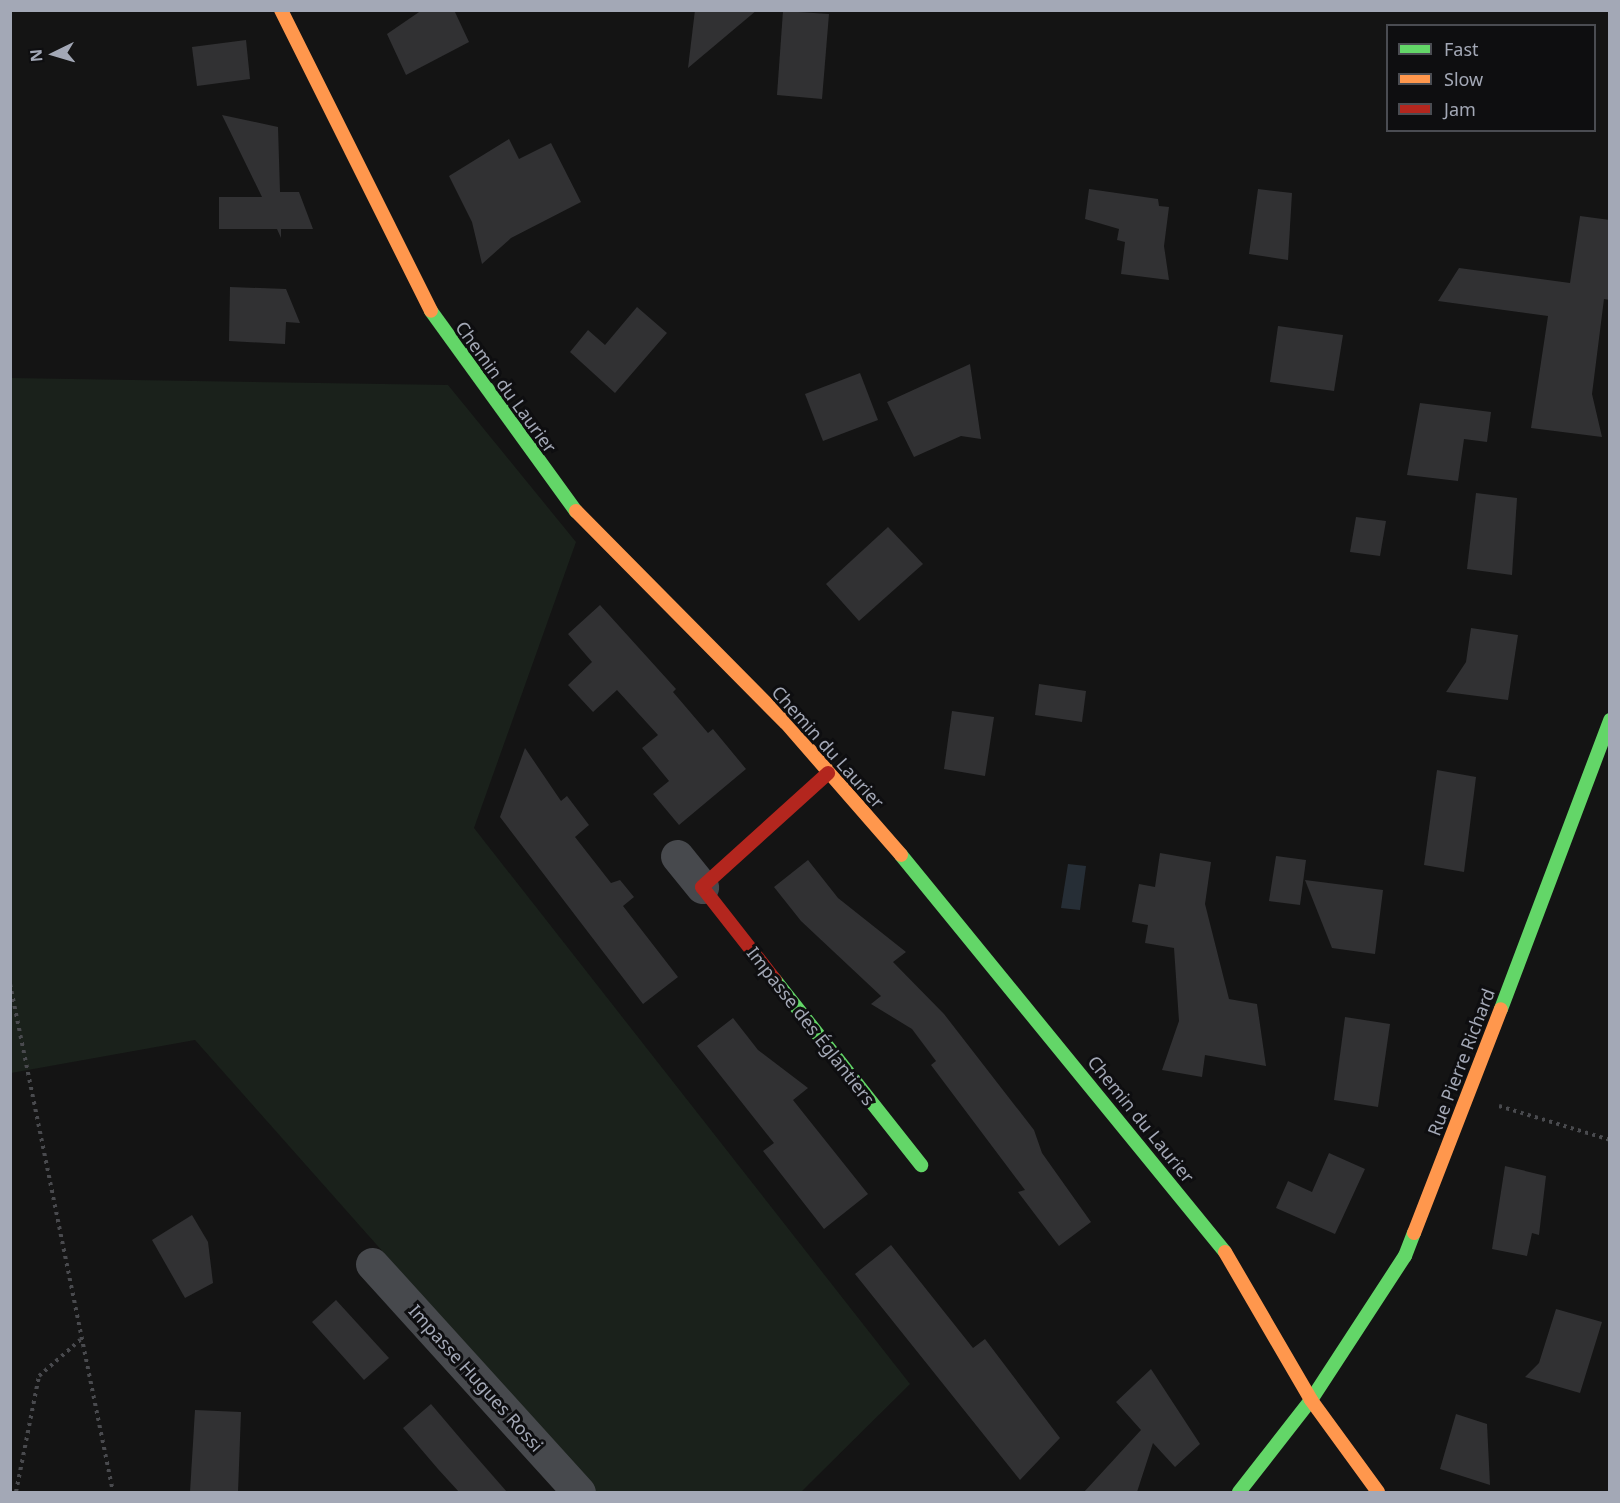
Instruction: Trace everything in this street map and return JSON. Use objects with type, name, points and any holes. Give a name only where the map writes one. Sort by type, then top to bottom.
[{"type":"street","name":"Chemin du Laurier","points":[[281,10],[427,306],[564,498],[828,773],[948,909],[1230,1258],[1311,1400],[1378,1492]]},
{"type":"street","name":"Rue Pierre Richard","points":[[1239,1492],[1311,1400],[1405,1256],[1610,720]]},
{"type":"street","points":[[702,887],[828,773]]},
{"type":"street","name":"Impasse des Églantiers","points":[[677,856],[921,1165]]},
{"type":"street","name":"Impasse Hugues Rossi","points":[[372,1264],[579,1492]]},
{"type":"path","points":[[10,984],[113,1492]]},
{"type":"path","points":[[1467,1096],[1610,1140]]},
{"type":"path","points":[[16,1492],[39,1376],[81,1339]]},
{"type":"shaded area","points":[[11,378],[448,385],[576,542],[474,828],[910,1384],[801,1492],[596,1492],[195,1040],[11,1073]]},
{"type":"shaded area","points":[[1068,864],[1086,866],[1080,910],[1061,908]]},
{"type":"building","points":[[422,10],[454,10],[469,42],[406,75],[387,34]]},
{"type":"building","points":[[695,10],[757,10],[688,68]]},
{"type":"building","points":[[783,11],[829,14],[822,99],[777,95]]},
{"type":"building","points":[[246,40],[250,79],[197,86],[192,47]]},
{"type":"building","points":[[222,115],[278,127],[280,192],[299,192],[313,229],[281,229],[281,238],[277,229],[219,229],[219,197],[262,197]]},
{"type":"building","points":[[509,139],[519,159],[551,143],[581,202],[511,238],[482,264],[472,222],[449,176]]},
{"type":"building","points":[[1089,189],[1158,199],[1159,206],[1169,207],[1164,246],[1169,280],[1121,274],[1125,242],[1117,240],[1119,229],[1085,219]]},
{"type":"building","points":[[1258,189],[1292,193],[1288,260],[1249,254]]},
{"type":"building","points":[[1580,216],[1610,220],[1610,300],[1604,299],[1592,394],[1602,437],[1531,428],[1548,316],[1438,301],[1459,268],[1570,283]]},
{"type":"building","points":[[230,287],[286,289],[300,323],[286,322],[285,344],[229,341]]},
{"type":"building","points":[[637,307],[667,333],[615,393],[570,352],[588,330],[605,345]]},
{"type":"building","points":[[1278,326],[1343,335],[1334,391],[1270,382]]},
{"type":"building","points":[[970,364],[981,439],[961,436],[914,457],[887,402]]},
{"type":"building","points":[[860,373],[878,420],[823,441],[805,394]]},
{"type":"building","points":[[1420,403],[1491,412],[1487,442],[1464,439],[1458,481],[1407,475]]},
{"type":"building","points":[[1476,493],[1517,498],[1512,575],[1467,569]]},
{"type":"building","points":[[1356,517],[1386,521],[1380,556],[1350,552]]},
{"type":"building","points":[[888,527],[923,564],[859,621],[826,584]]},
{"type":"building","points":[[600,605],[676,689],[673,692],[708,733],[713,729],[746,769],[679,825],[653,794],[669,781],[642,748],[658,735],[617,690],[593,712],[568,685],[592,662],[568,634]]},
{"type":"building","points":[[1471,628],[1518,635],[1508,700],[1446,692],[1466,662]]},
{"type":"building","points":[[1039,684],[1086,691],[1082,722],[1035,715]]},
{"type":"building","points":[[952,711],[994,717],[985,776],[944,769]]},
{"type":"building","points":[[525,748],[561,801],[567,796],[589,825],[575,837],[611,883],[620,880],[634,897],[623,906],[678,977],[643,1004],[500,817]]},
{"type":"building","points":[[1437,770],[1476,777],[1464,872],[1424,865]]},
{"type":"building","points":[[1160,853],[1211,862],[1205,904],[1229,999],[1257,1004],[1266,1066],[1205,1055],[1202,1077],[1162,1070],[1179,1021],[1174,948],[1145,943],[1148,925],[1132,922],[1139,884],[1155,887]]},
{"type":"building","points":[[1276,856],[1306,860],[1300,905],[1269,901]]},
{"type":"building","points":[[808,860],[838,898],[906,952],[893,962],[944,1014],[1034,1130],[1042,1153],[1091,1222],[1059,1246],[1018,1192],[1025,1190],[931,1065],[936,1061],[912,1029],[871,1004],[881,996],[801,921],[774,887]]},
{"type":"building","points":[[1305,880],[1383,890],[1375,954],[1332,948]]},
{"type":"building","points":[[1345,1017],[1390,1024],[1378,1107],[1334,1100]]},
{"type":"building","points":[[733,1018],[758,1050],[808,1088],[793,1100],[868,1194],[824,1229],[763,1151],[774,1143],[697,1046]]},
{"type":"building","points":[[1329,1153],[1365,1169],[1335,1234],[1276,1208],[1288,1181],[1312,1192]]},
{"type":"building","points":[[1505,1166],[1546,1176],[1539,1235],[1532,1233],[1527,1256],[1492,1249]]},
{"type":"building","points":[[192,1215],[208,1242],[213,1283],[185,1298],[152,1240]]},
{"type":"building","points":[[891,1245],[973,1348],[985,1339],[1060,1438],[1020,1480],[855,1274]]},
{"type":"building","points":[[336,1300],[389,1358],[364,1380],[312,1322]]},
{"type":"building","points":[[1556,1309],[1602,1322],[1580,1393],[1525,1377],[1539,1363]]},
{"type":"building","points":[[1151,1369],[1200,1444],[1175,1467],[1153,1443],[1137,1492],[1084,1492],[1141,1430],[1116,1402]]},
{"type":"building","points":[[431,1404],[507,1492],[459,1492],[438,1469],[403,1428]]},
{"type":"building","points":[[195,1410],[241,1412],[238,1492],[190,1492]]},
{"type":"building","points":[[1456,1414],[1487,1424],[1490,1485],[1440,1469]]},
{"type":"traffic: fast","points":[[431,311],[576,511]]},
{"type":"traffic: fast","points":[[1501,1009],[1610,720]]},
{"type":"traffic: fast","points":[[901,855],[1225,1252]]},
{"type":"traffic: fast","points":[[775,980],[921,1165]]},
{"type":"traffic: fast","points":[[1239,1492],[1311,1400],[1405,1256],[1414,1233]]},
{"type":"traffic: slow","points":[[281,10],[431,311]]},
{"type":"traffic: slow","points":[[576,511],[786,723],[901,855]]},
{"type":"traffic: slow","points":[[1414,1233],[1501,1009]]},
{"type":"traffic: slow","points":[[1225,1252],[1311,1400],[1378,1492]]},
{"type":"traffic: jam","points":[[775,980],[702,887],[828,773]]}]
